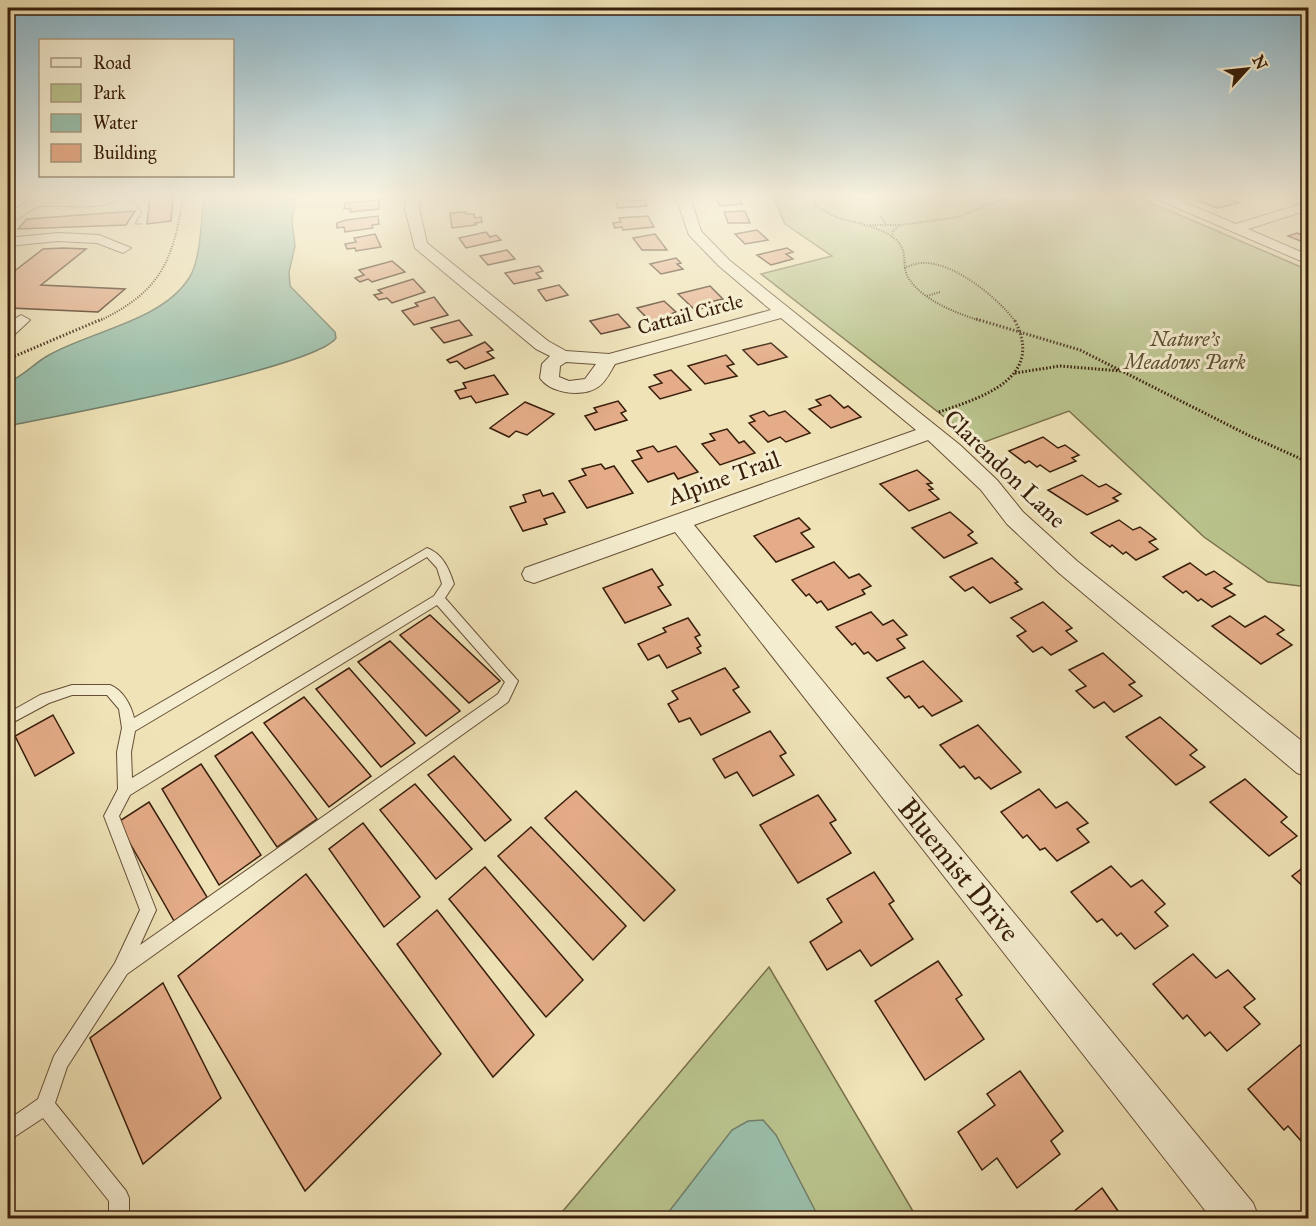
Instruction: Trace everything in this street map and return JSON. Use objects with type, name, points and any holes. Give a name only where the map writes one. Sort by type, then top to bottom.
[{"type":"street","name":"Cattail Circle","points":[[431,254],[542,345],[562,356],[609,360],[783,312]]},
{"type":"street","name":"Clarendon Lane","points":[[715,254],[783,312],[933,423],[1016,518],[1068,567],[1308,764]]},
{"type":"street","points":[[562,356],[551,364],[549,378],[552,382],[566,386],[592,383],[609,360]]},
{"type":"street","name":"Alpine Trail","points":[[534,574],[680,522],[933,423]]},
{"type":"street","name":"Bluemist Drive","points":[[680,522],[1238,1218]]},
{"type":"lane","points":[[125,790],[438,599],[448,584],[440,560],[427,552],[129,728]]},
{"type":"lane","points":[[121,969],[503,698],[512,681],[438,599]]},
{"type":"lane","points":[[8,719],[45,699],[72,690],[110,690],[125,707],[129,728],[124,752],[125,790],[111,816],[148,910],[121,969],[60,1062],[45,1105],[8,1131]]},
{"type":"lane","points":[[45,1105],[119,1198],[119,1218]]},
{"type":"path","points":[[8,359],[82,328],[136,300],[153,286],[168,254]]},
{"type":"path","points":[[903,254],[904,268],[910,280],[926,296],[968,317],[1077,349],[1127,372],[1246,435],[1308,462]]},
{"type":"path","points":[[904,268],[924,262],[976,284],[1005,306],[1020,332],[1024,354],[1015,374]]},
{"type":"path","points":[[926,296],[940,292]]},
{"type":"path","points":[[933,423],[1015,374],[1060,366],[1098,367],[1127,372]]},
{"type":"path","points":[[1308,535],[1308,551]]},
{"type":"green space","name":"Nature's Meadows Park","points":[[829,254],[1271,254],[1308,270],[1308,587],[1268,582],[1204,537],[1069,411],[979,444],[761,274],[832,256]]},
{"type":"green space","points":[[769,967],[917,1218],[557,1218]]},
{"type":"water","points":[[197,254],[293,254],[289,272],[290,286],[335,332],[336,338],[318,350],[283,363],[236,376],[128,402],[8,426],[8,382],[49,355],[125,324],[162,305],[177,293],[189,278]]},
{"type":"water","points":[[763,1120],[776,1135],[819,1218],[664,1218],[732,1130],[748,1121]]},
{"type":"building","points":[[36,254],[79,254],[41,285],[125,289],[98,312],[11,308],[14,306],[8,306],[8,276]]},
{"type":"building","points":[[511,254],[515,259],[488,265],[480,256]]},
{"type":"building","points":[[786,254],[793,259],[771,265],[757,255]]},
{"type":"building","points":[[676,258],[681,263],[677,264],[683,269],[661,274],[650,264]]},
{"type":"building","points":[[392,261],[405,272],[372,282],[368,279],[360,282],[355,278],[364,275],[359,270]]},
{"type":"building","points":[[539,266],[543,271],[536,273],[541,278],[514,284],[505,273]]},
{"type":"building","points":[[413,279],[425,292],[392,303],[387,298],[379,300],[374,295],[382,293],[378,290]]},
{"type":"building","points":[[559,285],[568,295],[546,301],[538,290]]},
{"type":"building","points":[[710,286],[723,299],[714,301],[718,305],[695,310],[678,294]]},
{"type":"building","points":[[434,297],[448,315],[414,325],[402,311],[418,306],[415,303]]},
{"type":"building","points":[[664,301],[676,312],[651,322],[637,308]]},
{"type":"building","points":[[618,314],[630,327],[601,334],[590,321]]},
{"type":"building","points":[[459,320],[472,335],[444,343],[431,328]]},
{"type":"building","points":[[485,342],[493,350],[487,352],[494,358],[465,369],[457,361],[450,363],[447,360]]},
{"type":"building","points":[[771,343],[787,357],[758,365],[743,350]]},
{"type":"building","points":[[726,355],[734,364],[727,366],[737,376],[705,384],[688,366]]},
{"type":"building","points":[[671,370],[691,390],[660,399],[649,387],[662,383],[654,375]]},
{"type":"building","points":[[494,375],[508,394],[476,403],[471,396],[460,399],[455,391],[466,388],[463,383]]},
{"type":"building","points":[[830,395],[844,408],[848,406],[861,417],[831,428],[809,409],[821,405],[816,400]]},
{"type":"building","points":[[618,401],[626,411],[621,413],[627,420],[595,430],[585,416],[597,412],[594,408]]},
{"type":"building","points":[[525,402],[554,414],[527,435],[516,431],[509,437],[490,428]]},
{"type":"building","points":[[764,411],[769,416],[785,411],[810,433],[786,442],[780,437],[768,442],[749,423],[755,421],[750,416]]},
{"type":"building","points":[[727,429],[739,443],[744,441],[755,453],[720,465],[702,444],[715,440],[710,434]]},
{"type":"building","points":[[1043,437],[1058,448],[1065,445],[1079,455],[1072,458],[1076,461],[1050,472],[1029,461],[1025,463],[1009,451]]},
{"type":"building","points":[[653,446],[658,452],[676,446],[698,472],[678,479],[674,473],[648,482],[632,461],[642,458],[637,451]]},
{"type":"building","points":[[601,464],[605,469],[614,466],[633,493],[587,508],[569,481],[586,475],[582,469]]},
{"type":"building","points":[[917,470],[932,483],[927,484],[933,489],[929,490],[939,499],[909,511],[880,484]]},
{"type":"building","points":[[1082,475],[1099,487],[1106,484],[1121,494],[1113,498],[1118,501],[1087,515],[1048,490]]},
{"type":"building","points":[[540,490],[543,496],[553,493],[565,512],[544,519],[547,524],[523,531],[510,507],[526,502],[523,495]]},
{"type":"building","points":[[950,512],[973,532],[968,535],[977,543],[944,558],[912,528]]},
{"type":"building","points":[[799,518],[810,529],[801,533],[814,547],[776,562],[754,536]]},
{"type":"building","points":[[1119,520],[1133,530],[1140,527],[1156,539],[1149,542],[1158,549],[1136,560],[1126,552],[1123,554],[1112,545],[1110,547],[1091,533]]},
{"type":"building","points":[[992,558],[1018,582],[1015,583],[1022,589],[990,603],[973,587],[965,591],[950,577]]},
{"type":"building","points":[[834,562],[849,578],[859,574],[871,586],[862,590],[865,594],[828,610],[821,601],[817,603],[809,594],[806,596],[792,580]]},
{"type":"building","points":[[1190,563],[1206,575],[1214,571],[1232,584],[1224,588],[1235,595],[1212,607],[1201,599],[1198,601],[1186,591],[1183,593],[1163,577]]},
{"type":"building","points":[[652,569],[663,585],[658,587],[671,605],[625,623],[603,588]]},
{"type":"building","points":[[1043,602],[1072,628],[1066,631],[1077,641],[1051,655],[1042,647],[1033,652],[1017,636],[1026,631],[1011,618]]},
{"type":"building","points":[[871,612],[883,625],[893,620],[907,635],[897,639],[905,648],[877,661],[868,652],[864,654],[855,643],[852,645],[836,627]]},
{"type":"building","points":[[430,615],[500,681],[469,703],[400,635]]},
{"type":"building","points":[[1230,616],[1245,627],[1265,616],[1284,630],[1277,634],[1292,645],[1261,664],[1212,626]]},
{"type":"building","points":[[688,618],[700,635],[695,637],[701,646],[697,648],[701,653],[667,668],[659,655],[648,660],[638,644],[666,632],[663,628]]},
{"type":"building","points":[[390,641],[460,711],[426,736],[358,662]]},
{"type":"building","points":[[1103,653],[1135,682],[1129,685],[1142,696],[1114,712],[1104,702],[1094,708],[1076,691],[1086,686],[1069,670]]},
{"type":"building","points":[[923,661],[962,701],[932,716],[923,706],[919,708],[909,696],[905,698],[887,678]]},
{"type":"building","points":[[349,668],[415,743],[381,767],[316,689]]},
{"type":"building","points":[[725,668],[739,687],[733,690],[750,712],[701,735],[690,718],[679,722],[668,704],[678,699],[672,691]]},
{"type":"building","points":[[304,697],[371,776],[329,807],[264,723]]},
{"type":"building","points":[[53,715],[74,753],[35,776],[15,736]]},
{"type":"building","points":[[1160,717],[1197,750],[1190,755],[1205,767],[1176,785],[1126,737]]},
{"type":"building","points":[[978,725],[1021,772],[991,789],[979,777],[975,779],[964,766],[960,768],[940,745]]},
{"type":"building","points":[[770,731],[786,753],[780,756],[794,775],[753,796],[737,772],[725,778],[713,759]]},
{"type":"building","points":[[252,732],[317,819],[277,847],[215,756]]},
{"type":"building","points":[[454,756],[511,820],[485,841],[428,775]]},
{"type":"building","points":[[201,764],[261,855],[219,885],[162,789]]},
{"type":"building","points":[[1245,779],[1287,817],[1281,822],[1297,836],[1269,856],[1210,802]]},
{"type":"building","points":[[415,784],[472,849],[436,879],[380,810]]},
{"type":"building","points":[[1039,789],[1056,808],[1067,802],[1088,823],[1077,829],[1089,842],[1057,861],[1045,848],[1040,850],[1027,835],[1023,838],[1001,812]]},
{"type":"building","points":[[576,791],[675,890],[644,921],[545,818]]},
{"type":"building","points":[[818,795],[836,820],[830,823],[851,853],[798,883],[760,825]]},
{"type":"building","points":[[149,802],[207,897],[174,921],[118,822]]},
{"type":"building","points":[[363,823],[420,897],[384,927],[329,849]]},
{"type":"building","points":[[531,827],[626,926],[593,960],[498,856]]},
{"type":"building","points":[[1308,864],[1308,891],[1292,876]]},
{"type":"building","points":[[1111,866],[1131,887],[1142,880],[1165,904],[1155,912],[1168,926],[1135,949],[1121,933],[1117,936],[1102,919],[1097,922],[1071,892]]},
{"type":"building","points":[[485,867],[583,980],[546,1017],[449,899]]},
{"type":"building","points":[[874,872],[894,901],[889,904],[913,939],[871,966],[860,950],[827,970],[810,942],[842,922],[827,899]]},
{"type":"building","points":[[306,874],[441,1054],[305,1191],[178,976]]},
{"type":"building","points":[[437,910],[534,1035],[493,1077],[397,944]]},
{"type":"building","points":[[1193,954],[1216,978],[1228,970],[1255,999],[1244,1007],[1260,1024],[1227,1051],[1210,1032],[1205,1036],[1187,1015],[1183,1019],[1153,984]]},
{"type":"building","points":[[938,961],[962,995],[956,999],[984,1039],[925,1080],[875,1001]]},
{"type":"building","points":[[163,983],[221,1098],[143,1164],[90,1038]]},
{"type":"building","points":[[1300,1045],[1308,1054],[1308,1149],[1288,1126],[1284,1130],[1248,1089]]},
{"type":"building","points":[[1020,1071],[1063,1131],[1051,1141],[1060,1154],[1017,1188],[997,1158],[982,1170],[958,1132],[995,1105],[987,1094]]},
{"type":"building","points":[[1102,1188],[1123,1218],[1066,1218]]}]
